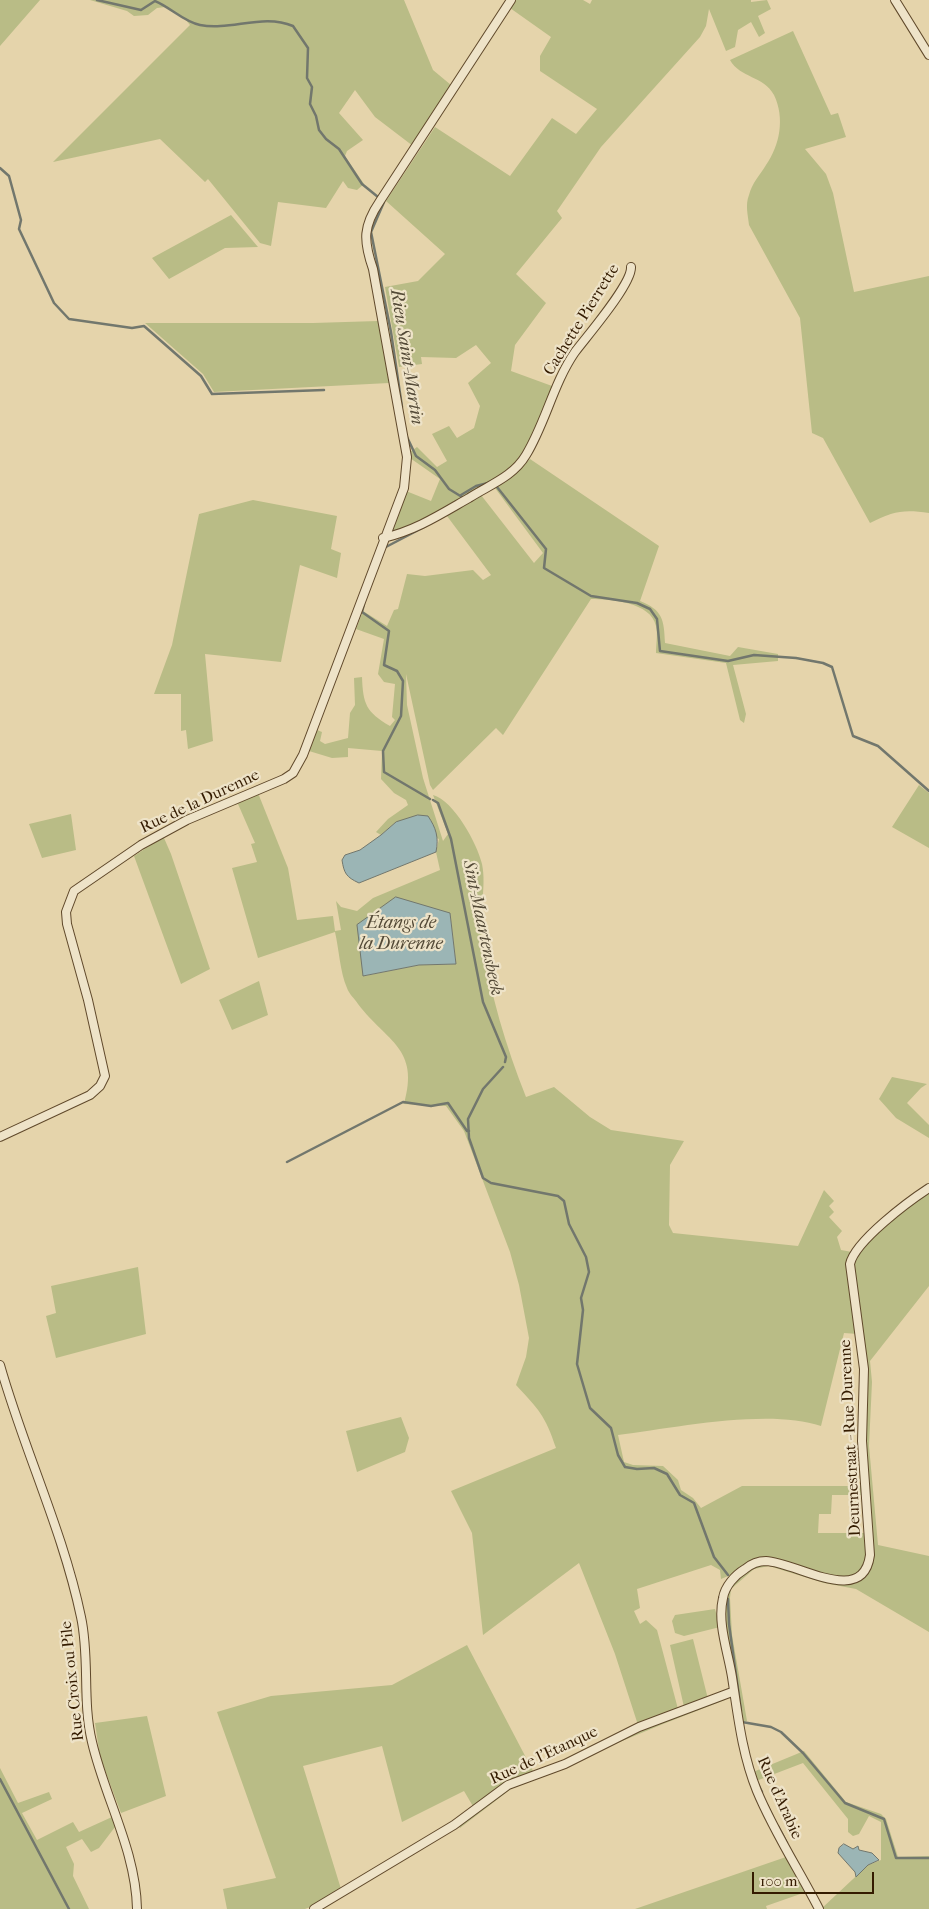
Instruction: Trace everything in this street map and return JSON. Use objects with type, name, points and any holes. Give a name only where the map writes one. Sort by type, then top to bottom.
[{"type":"street","name":"Rue de la Durenne","points":[[0,1137],[90,1095],[100,1086],[105,1076],[90,1009],[67,924],[66,912],[74,891],[141,845],[188,820],[284,779],[293,773],[303,755],[383,538],[404,488],[406,457],[365,236],[366,226],[380,201],[511,0]]},
{"type":"street","points":[[895,0],[929,55]]},
{"type":"street","name":"Cachette Pierrette","points":[[383,538],[431,521],[486,489],[509,473],[526,457],[560,375],[624,286],[631,267]]},
{"type":"street","name":"Deurnestraat - Rue Durenne","points":[[732,1692],[722,1618],[723,1596],[728,1585],[744,1570],[762,1562],[779,1563],[832,1580],[856,1578],[866,1571],[870,1555],[862,1441],[865,1381],[850,1264],[854,1254],[869,1238],[894,1214],[929,1188]]},
{"type":"street","name":"Rue Croix ou Pile","points":[[0,1366],[19,1425],[44,1491],[77,1599],[83,1632],[91,1740],[133,1873],[137,1909]]},
{"type":"street","name":"Rue de l'Etanque","points":[[314,1909],[454,1825],[508,1785],[565,1764],[631,1730],[732,1692]]},
{"type":"street","name":"Rue d'Arabie","points":[[732,1692],[745,1756],[756,1789],[819,1909]]},
{"type":"green space","points":[[0,0],[40,0],[0,46]]},
{"type":"green space","points":[[90,0],[404,0],[433,70],[451,85],[463,67],[413,146],[375,117],[355,90],[339,113],[363,140],[347,151],[345,156],[364,184],[357,190],[348,188],[343,181],[326,208],[278,202],[271,246],[260,243],[208,179],[205,182],[160,139],[53,162],[190,25],[185,19],[165,7],[157,8],[148,15],[134,16],[127,11]]},
{"type":"green space","points":[[516,0],[583,0],[590,4],[592,0],[751,0],[751,2],[767,0],[771,9],[758,16],[765,33],[759,37],[751,22],[738,30],[735,47],[726,51],[709,9],[706,26],[700,37],[601,147],[557,211],[562,218],[516,274],[546,303],[515,345],[511,371],[552,386],[529,446],[524,454],[515,465],[483,488],[444,510],[393,532],[392,530],[406,491],[431,501],[440,479],[410,458],[410,452],[417,447],[437,467],[447,461],[432,434],[449,426],[457,438],[474,428],[480,406],[468,383],[491,363],[476,345],[456,358],[421,357],[422,364],[399,367],[385,287],[418,281],[445,254],[386,201],[435,127],[510,176],[552,118],[576,134],[597,109],[540,71],[540,56],[551,37],[510,8]]},
{"type":"green space","points":[[793,31],[831,115],[838,113],[846,137],[805,149],[826,174],[833,193],[854,292],[929,276],[929,513],[899,512],[870,523],[823,438],[812,433],[800,318],[749,225],[747,202],[754,183],[775,149],[780,122],[779,113],[774,95],[770,89],[734,66],[730,60]]},
{"type":"green space","points":[[231,215],[258,247],[225,248],[169,279],[152,258]]},
{"type":"green space","points":[[378,321],[389,383],[214,392],[203,374],[145,323],[313,323]]},
{"type":"green space","points":[[530,459],[659,546],[640,601],[648,604],[661,617],[665,643],[730,656],[738,647],[778,654],[778,661],[733,665],[746,714],[744,723],[740,720],[726,663],[656,653],[656,626],[653,618],[646,612],[638,607],[619,601],[591,599],[503,735],[496,728],[433,790],[430,785],[406,674],[407,705],[423,778],[443,841],[448,834],[433,795],[449,805],[464,824],[482,864],[484,882],[481,931],[485,960],[500,1020],[526,1097],[554,1087],[590,1117],[611,1130],[684,1141],[670,1165],[669,1225],[673,1233],[798,1246],[824,1190],[834,1201],[829,1206],[834,1212],[829,1217],[842,1231],[837,1237],[841,1250],[852,1252],[858,1334],[844,1333],[821,1426],[800,1421],[748,1419],[693,1424],[618,1435],[624,1462],[633,1465],[663,1466],[678,1480],[681,1490],[693,1498],[701,1508],[742,1486],[863,1486],[864,1495],[832,1495],[831,1514],[819,1514],[818,1533],[867,1533],[866,1565],[856,1576],[839,1578],[769,1559],[721,1579],[720,1570],[711,1565],[637,1589],[640,1608],[634,1611],[640,1624],[646,1620],[657,1630],[678,1709],[638,1725],[615,1654],[579,1563],[483,1635],[472,1533],[451,1491],[556,1448],[540,1414],[516,1385],[526,1357],[529,1338],[519,1285],[510,1252],[464,1131],[446,1106],[404,1104],[408,1085],[408,1070],[404,1058],[398,1047],[369,1017],[348,990],[343,975],[335,932],[258,958],[232,868],[257,862],[251,844],[255,843],[238,804],[224,807],[258,793],[288,868],[297,920],[333,916],[335,931],[341,930],[336,901],[341,907],[357,911],[373,898],[440,870],[436,852],[439,839],[396,822],[381,835],[376,832],[388,819],[408,805],[406,800],[394,793],[381,779],[382,751],[348,748],[348,757],[332,758],[309,751],[317,730],[322,732],[320,741],[325,744],[348,738],[350,713],[355,705],[354,678],[362,677],[363,694],[371,711],[390,726],[395,720],[392,717],[395,684],[384,682],[378,674],[384,639],[356,629],[363,611],[387,626],[394,610],[398,609],[407,574],[425,576],[473,570],[483,580],[491,575],[447,516],[481,495],[534,563],[543,553],[495,488],[509,479]],"holes":[[[450,913],[456,964],[419,965],[364,976]]]},
{"type":"green space","points":[[253,500],[337,516],[331,549],[341,553],[337,578],[300,565],[281,662],[205,654],[213,741],[188,749],[186,730],[181,731],[181,694],[154,694],[172,645],[199,514]]},
{"type":"green space","points":[[919,785],[929,793],[929,848],[892,827]]},
{"type":"green space","points":[[71,814],[76,850],[42,858],[29,824]]},
{"type":"green space","points":[[161,837],[164,838],[171,854],[210,969],[181,984],[134,856],[157,841],[126,860],[125,858]]},
{"type":"green space","points":[[259,981],[268,1015],[232,1030],[219,1000]]},
{"type":"green space","points":[[892,1077],[927,1084],[907,1103],[929,1125],[929,1138],[896,1118],[879,1099]]},
{"type":"green space","points":[[929,1192],[929,1286],[870,1361],[872,1382],[869,1446],[878,1545],[929,1556],[929,1632],[856,1589],[824,1583],[769,1566],[754,1569],[731,1589],[730,1598],[732,1635],[747,1721],[740,1721],[724,1612],[726,1594],[733,1583],[743,1572],[761,1563],[853,1582],[862,1578],[868,1572],[871,1565],[873,1556],[865,1455],[867,1397],[852,1270],[857,1254],[883,1227]]},
{"type":"green space","points":[[138,1267],[146,1334],[56,1358],[46,1316],[56,1313],[51,1286]]},
{"type":"green space","points":[[401,1417],[409,1438],[405,1452],[357,1472],[346,1431]]},
{"type":"green space","points":[[715,1609],[720,1627],[684,1636],[675,1633],[672,1621],[675,1615]]},
{"type":"green space","points":[[693,1639],[708,1699],[684,1707],[670,1645]]},
{"type":"green space","points":[[467,1645],[533,1771],[482,1801],[480,1799],[480,1803],[474,1808],[464,1791],[402,1822],[382,1746],[303,1766],[341,1889],[409,1847],[410,1849],[321,1903],[305,1909],[227,1909],[223,1889],[276,1878],[217,1712],[271,1696],[392,1685]]},
{"type":"green space","points":[[722,1697],[725,1700],[610,1746],[572,1765],[511,1789],[460,1828],[458,1825],[499,1793],[609,1742]]},
{"type":"green space","points":[[147,1716],[166,1796],[121,1813],[100,1757],[95,1723]]},
{"type":"green space","points":[[804,1751],[846,1802],[881,1814],[886,1819],[898,1857],[929,1856],[929,1909],[821,1909],[868,1865],[881,1860],[881,1822],[869,1816],[859,1834],[853,1836],[848,1832],[848,1819],[803,1763],[756,1781],[753,1772]]},
{"type":"green space","points":[[0,1768],[18,1803],[49,1792],[52,1799],[22,1813],[37,1840],[73,1822],[79,1832],[112,1817],[115,1827],[99,1848],[91,1852],[82,1839],[66,1847],[74,1864],[73,1876],[89,1909],[0,1909]]},
{"type":"green space","points":[[786,1857],[790,1860],[806,1892],[766,1906],[767,1909],[635,1909]]},
{"type":"water","name":"Étangs de la Durenne","points":[[418,815],[428,816],[433,825],[437,837],[436,852],[359,883],[346,874],[342,860],[345,855],[360,850],[396,822]]},
{"type":"water","name":"Étangs de la Durenne","points":[[396,897],[450,913],[456,964],[419,965],[363,976],[357,925]]},
{"type":"water","points":[[844,1844],[853,1849],[858,1846],[859,1850],[872,1853],[879,1860],[868,1865],[856,1877],[855,1872],[838,1853],[839,1848]]},
{"type":"waterway","name":"Rieu Saint-Martin","points":[[97,0],[141,10],[155,1],[188,21],[200,25],[223,26],[270,21],[282,22],[293,26],[308,48],[307,78],[312,87],[310,104],[316,116],[319,130],[326,139],[339,149],[362,184],[378,197]]},
{"type":"waterway","points":[[0,168],[9,176],[21,220],[19,229],[54,303],[69,319],[132,328],[144,326],[201,376],[212,394],[324,390]]},
{"type":"waterway","name":"Rieu Saint-Martin","points":[[384,202],[371,232],[391,332],[402,407]]},
{"type":"waterway","name":"Rieu Saint-Martin","points":[[407,437],[416,456],[435,470],[449,489],[462,497]]},
{"type":"waterway","points":[[461,495],[476,486],[488,483]]},
{"type":"waterway","points":[[497,487],[546,549],[544,568],[591,596],[637,603],[650,609],[657,619],[660,651],[728,661],[754,655],[796,658],[823,663],[832,667],[853,736],[878,746],[929,791]]},
{"type":"waterway","name":"Rieu Saint-Martin","points":[[384,548],[426,526]]},
{"type":"waterway","points":[[364,604],[362,612],[389,631],[384,665],[397,671],[403,681],[401,716],[383,751],[384,772],[430,799]]},
{"type":"waterway","name":"Sint-Maartensbeek","points":[[433,800],[438,803],[451,839],[483,1002],[506,1057],[505,1062]]},
{"type":"waterway","points":[[503,1067],[483,1089],[468,1119],[469,1138],[483,1178],[491,1183],[558,1196],[564,1201],[569,1224],[586,1257],[589,1272],[581,1298],[583,1310],[577,1364],[590,1408],[611,1428],[618,1455],[625,1467],[637,1469],[654,1468],[667,1474],[680,1495],[694,1503],[714,1557],[728,1575]]},
{"type":"waterway","points":[[287,1162],[403,1102],[431,1106],[448,1103],[467,1131],[469,1131]]},
{"type":"waterway","points":[[728,1599],[729,1624],[741,1711]]},
{"type":"waterway","points":[[742,1722],[771,1727],[781,1732],[803,1753],[845,1803],[884,1819],[896,1858],[929,1858]]},
{"type":"waterway","points":[[0,1779],[69,1909]]},
{"type":"waterway","points":[[758,1784],[762,1792]]},
{"type":"waterway","points":[[767,1805],[772,1815]]},
{"type":"waterway","points":[[778,1826],[787,1843]]}]
